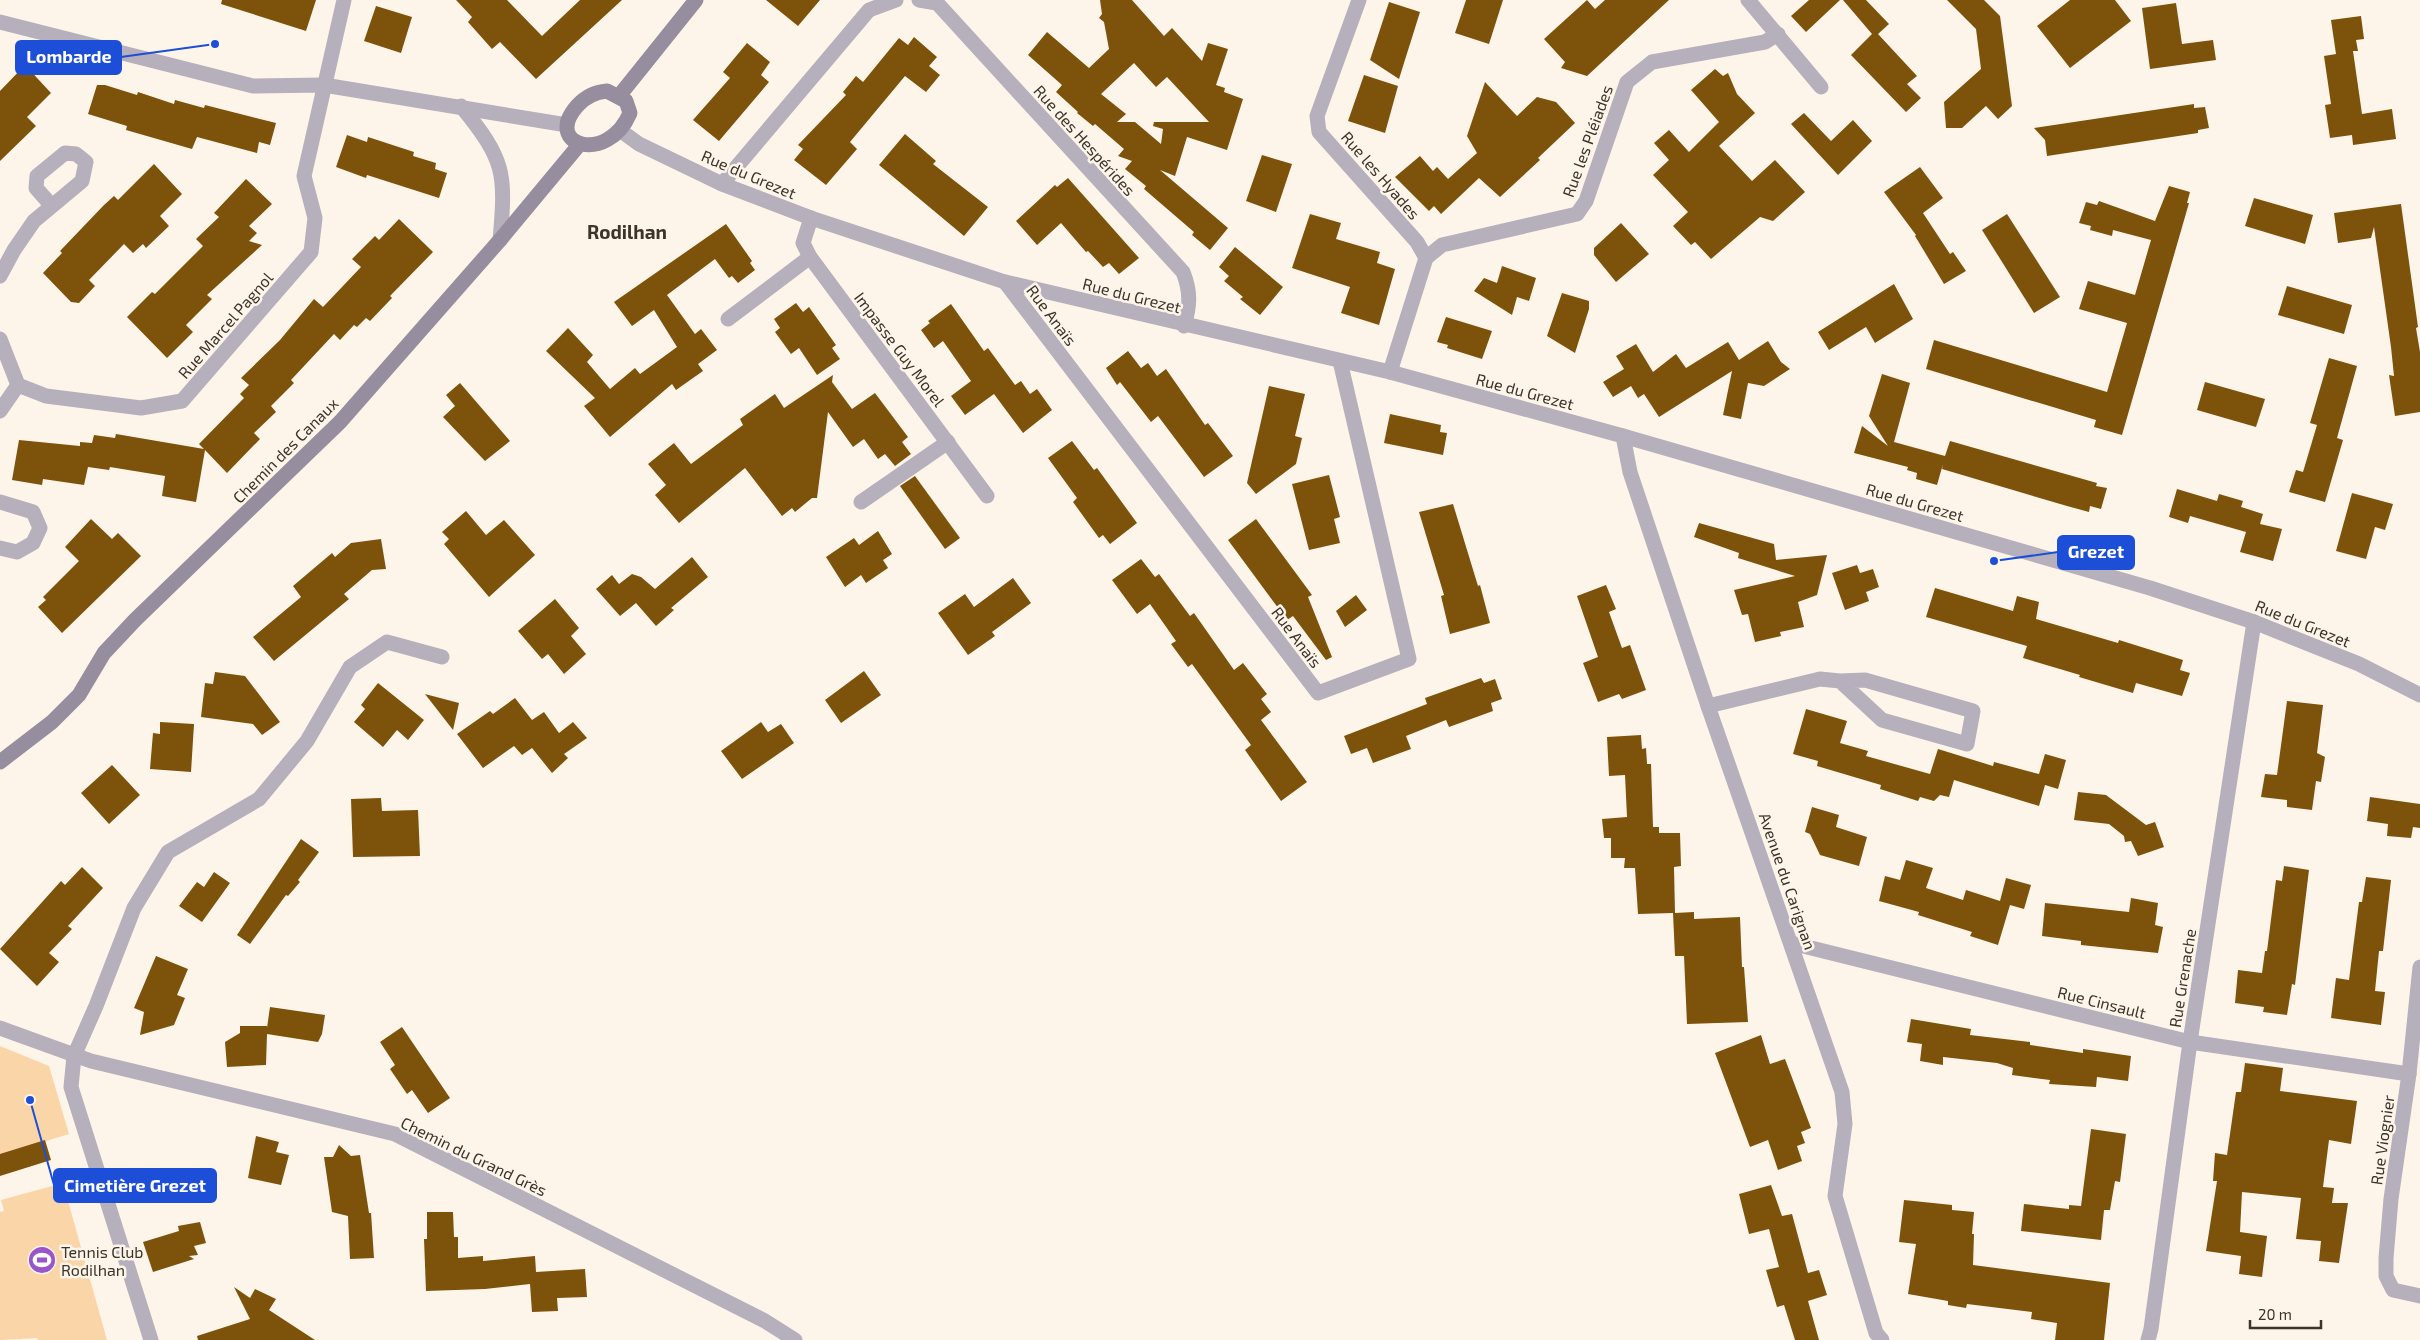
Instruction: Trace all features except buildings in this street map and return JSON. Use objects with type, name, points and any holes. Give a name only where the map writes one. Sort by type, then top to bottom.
[{"type":"street","name":"Rue Marcel Pagnol","points":[[18,385],[46,396],[140,408],[182,401],[311,252],[315,218],[304,176],[344,0]]},
{"type":"street","points":[[618,96],[696,0]]},
{"type":"street","points":[[722,184],[868,10],[896,0]]},
{"type":"street","name":"Rue des Hespérides","points":[[919,0],[937,3],[1183,272],[1188,285],[1190,301],[1184,326]]},
{"type":"street","name":"Rue les Hyades","points":[[1359,0],[1317,116],[1319,132],[1417,242],[1426,258]]},
{"type":"street","points":[[1748,0],[1821,86]]},
{"type":"street","points":[[0,22],[253,86],[324,85],[461,106],[567,125]]},
{"type":"street","name":"Rue les Pléiades","points":[[1426,258],[1442,245],[1578,214],[1586,201],[1627,82],[1652,62],[1765,42],[1778,34]]},
{"type":"street","points":[[607,91],[618,96],[626,101],[630,113],[621,131],[613,138],[591,146],[579,145],[569,136],[568,116],[580,102],[596,92],[607,91]]},
{"type":"street","points":[[461,106],[487,138],[500,166],[504,193],[500,240]]},
{"type":"street","name":"Rue du Grezet","points":[[621,131],[639,144],[722,184],[811,218],[1005,282],[1184,326],[1390,372],[1623,436],[2150,588],[2254,622],[2359,664],[2420,695]]},
{"type":"street","name":"Chemin des Canaux","points":[[0,762],[52,722],[79,695],[104,653],[135,620],[340,422],[500,240],[579,145]]},
{"type":"street","points":[[0,276],[14,250],[34,221],[51,205]]},
{"type":"street","name":"Impasse Guy Morel","points":[[811,218],[803,243],[810,257],[987,496]]},
{"type":"street","points":[[728,319],[810,257]]},
{"type":"street","points":[[1390,372],[1426,258]]},
{"type":"street","name":"Rue Anaïs","points":[[1005,282],[1318,693],[1409,659],[1340,361]]},
{"type":"street","points":[[0,339],[18,385],[0,411]]},
{"type":"street","name":"Avenue du Carignan","points":[[1623,436],[1630,472],[1708,706],[1842,1092],[1845,1124],[1835,1196],[1876,1333],[1882,1340]]},
{"type":"street","points":[[861,502],[948,442]]},
{"type":"street","points":[[0,502],[32,512],[40,528],[32,544],[17,552],[0,548]]},
{"type":"street","name":"Rue Grenache","points":[[2148,1340],[2190,1042],[2254,622]]},
{"type":"street","points":[[152,1340],[71,1087],[74,1056],[96,1006],[134,908],[168,852],[259,799],[307,741],[350,667],[387,642],[442,657]]},
{"type":"street","points":[[1708,706],[1820,679],[1840,681],[1865,680],[1973,711],[1968,744],[1882,720],[1840,681]]},
{"type":"street","name":"Rue Cinsault","points":[[1791,942],[2190,1042],[2409,1074]]},
{"type":"street","name":"Rue Viognier","points":[[2420,966],[2409,1074],[2391,1199],[2386,1276],[2393,1290],[2420,1296]]},
{"type":"street","name":"Chemin du Grand Grès","points":[[0,1028],[74,1056],[394,1134],[765,1321],[795,1340]]},
{"type":"shaded area","points":[[0,1046],[49,1066],[69,1134],[0,1155]]},
{"type":"shaded area","name":"Tennis Club Rodilhan","points":[[63,1183],[107,1340],[38,1340],[37,1338],[0,1340],[0,1212],[4,1211],[1,1200]]},
{"type":"place","name":"Lombarde","points":[[215,44]]},
{"type":"place","name":"Grezet","points":[[1994,561]]},
{"type":"place","name":"Cimetière Grezet","points":[[30,1100]]},
{"type":"place","name":"Tennis Club Rodilhan","points":[[42,1260]]},
{"type":"district","name":"Rodilhan","points":[[627,231]]}]
